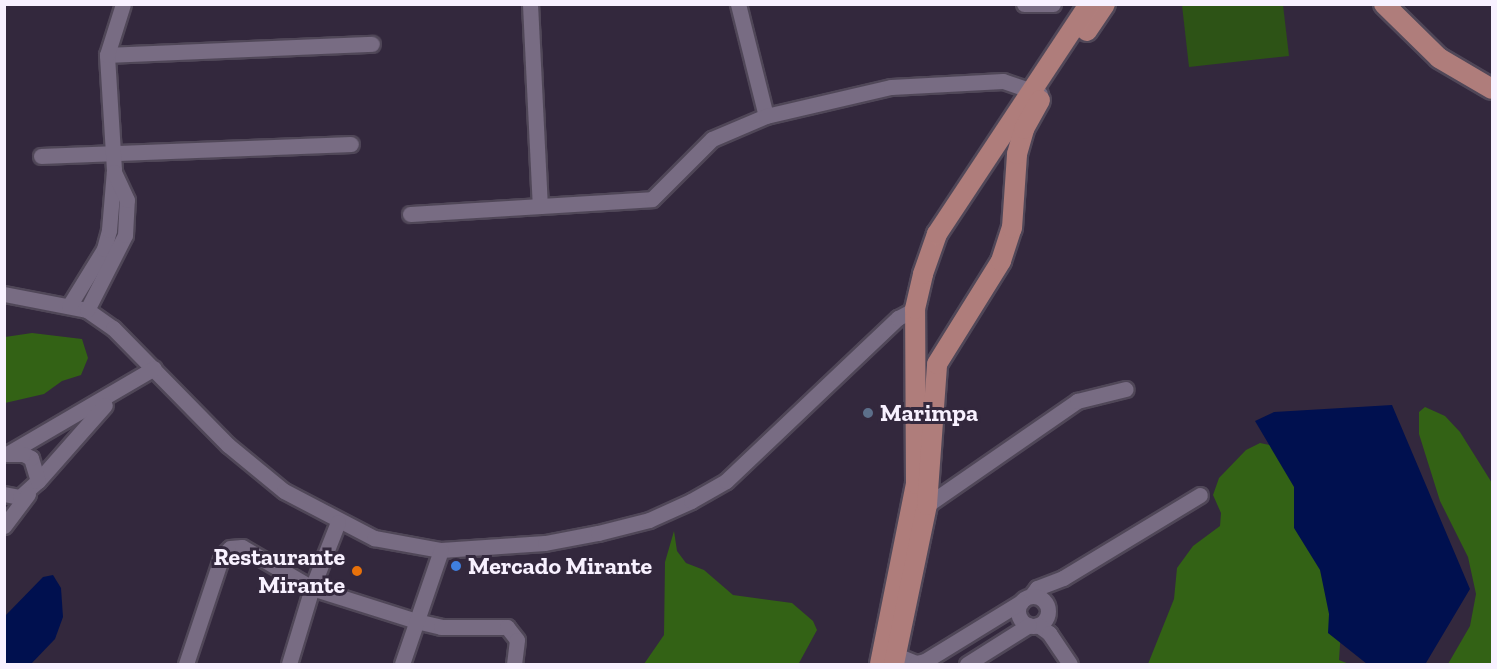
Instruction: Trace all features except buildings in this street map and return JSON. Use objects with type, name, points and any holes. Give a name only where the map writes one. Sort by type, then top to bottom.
[{"type":"main road","points":[[890,661],[927,505],[937,364],[1001,261],[1012,228],[1017,154],[1024,129],[1037,93],[1089,4]]},
{"type":"main road","points":[[890,661],[916,484],[915,309],[937,234],[996,144],[1105,4]]},
{"type":"main road","points":[[1384,4],[1439,58],[1492,89]]},
{"type":"main road","points":[[996,144],[1007,146],[1017,154]]},
{"type":"street","points":[[69,306],[104,249],[109,230],[114,170],[107,55],[123,4]]},
{"type":"street","points":[[530,4],[540,206]]},
{"type":"street","points":[[738,4],[766,116]]},
{"type":"street","points":[[1024,4],[1053,4]]},
{"type":"street","points":[[107,55],[372,44]]},
{"type":"street","points":[[410,214],[652,199],[712,139],[766,116],[891,87],[1003,81],[1037,93]]},
{"type":"street","points":[[41,156],[351,144]]},
{"type":"street","points":[[87,310],[125,236],[127,200],[114,170]]},
{"type":"street","points":[[4,294],[87,310],[113,328],[228,445],[284,491],[338,522],[394,544],[441,550],[545,543],[587,535],[649,520],[691,501],[726,481],[898,318],[915,309]]},
{"type":"street","points":[[6,455],[114,395],[154,368]]},
{"type":"street","points":[[927,505],[1077,401],[1126,389]]},
{"type":"street","points":[[4,526],[38,481],[114,395]]},
{"type":"street","points":[[6,455],[23,454],[31,458],[38,481]]},
{"type":"street","points":[[4,494],[20,497],[28,494]]},
{"type":"street","points":[[890,661],[916,663],[926,661],[1026,599],[1037,588],[1063,578],[1200,495]]},
{"type":"street","points":[[289,664],[312,588],[338,522]]},
{"type":"street","points":[[186,664],[222,556],[230,548],[242,547],[255,552],[312,588],[416,621],[441,627],[488,626],[514,631],[517,640],[514,664]]},
{"type":"street","points":[[402,664],[441,550]]},
{"type":"street","points":[[963,638],[972,661],[1033,625],[1047,614],[1046,605],[1063,578]]},
{"type":"street","points":[[1026,599],[1046,605]]},
{"type":"street","points":[[1026,599],[1018,613],[1067,659]]},
{"type":"street","points":[[1046,605],[1067,659]]},
{"type":"green space","points":[[1182,5],[1283,5],[1289,56],[1189,67]]},
{"type":"green space","points":[[32,333],[82,339],[88,358],[81,375],[62,381],[44,394],[5,403],[5,337]]},
{"type":"green space","points":[[1425,407],[1445,416],[1460,432],[1492,483],[1492,664],[1448,664],[1470,626],[1476,594],[1468,557],[1440,501],[1419,434],[1419,412]]},
{"type":"green space","points":[[1260,443],[1274,446],[1289,459],[1343,599],[1339,660],[1349,664],[1148,664],[1174,599],[1177,568],[1193,546],[1220,526],[1221,513],[1213,495],[1219,478],[1246,450]]},
{"type":"green space","points":[[674,531],[677,551],[686,563],[704,570],[733,595],[792,603],[813,621],[817,630],[799,663],[644,664],[664,635],[665,562]]},
{"type":"shaded area","points":[[1392,405],[1470,589],[1426,663],[1418,664],[1367,664],[1328,633],[1329,614],[1320,570],[1294,528],[1294,487],[1255,421],[1274,412]]},
{"type":"shaded area","points":[[53,575],[61,588],[63,617],[55,639],[31,664],[5,664],[5,616],[43,577]]},
{"type":"place","name":"Marimpa","points":[[868,413]]},
{"type":"place","name":"Mercado Mirante","points":[[456,566]]},
{"type":"place","name":"Restaurante Mirante","points":[[357,571]]}]
